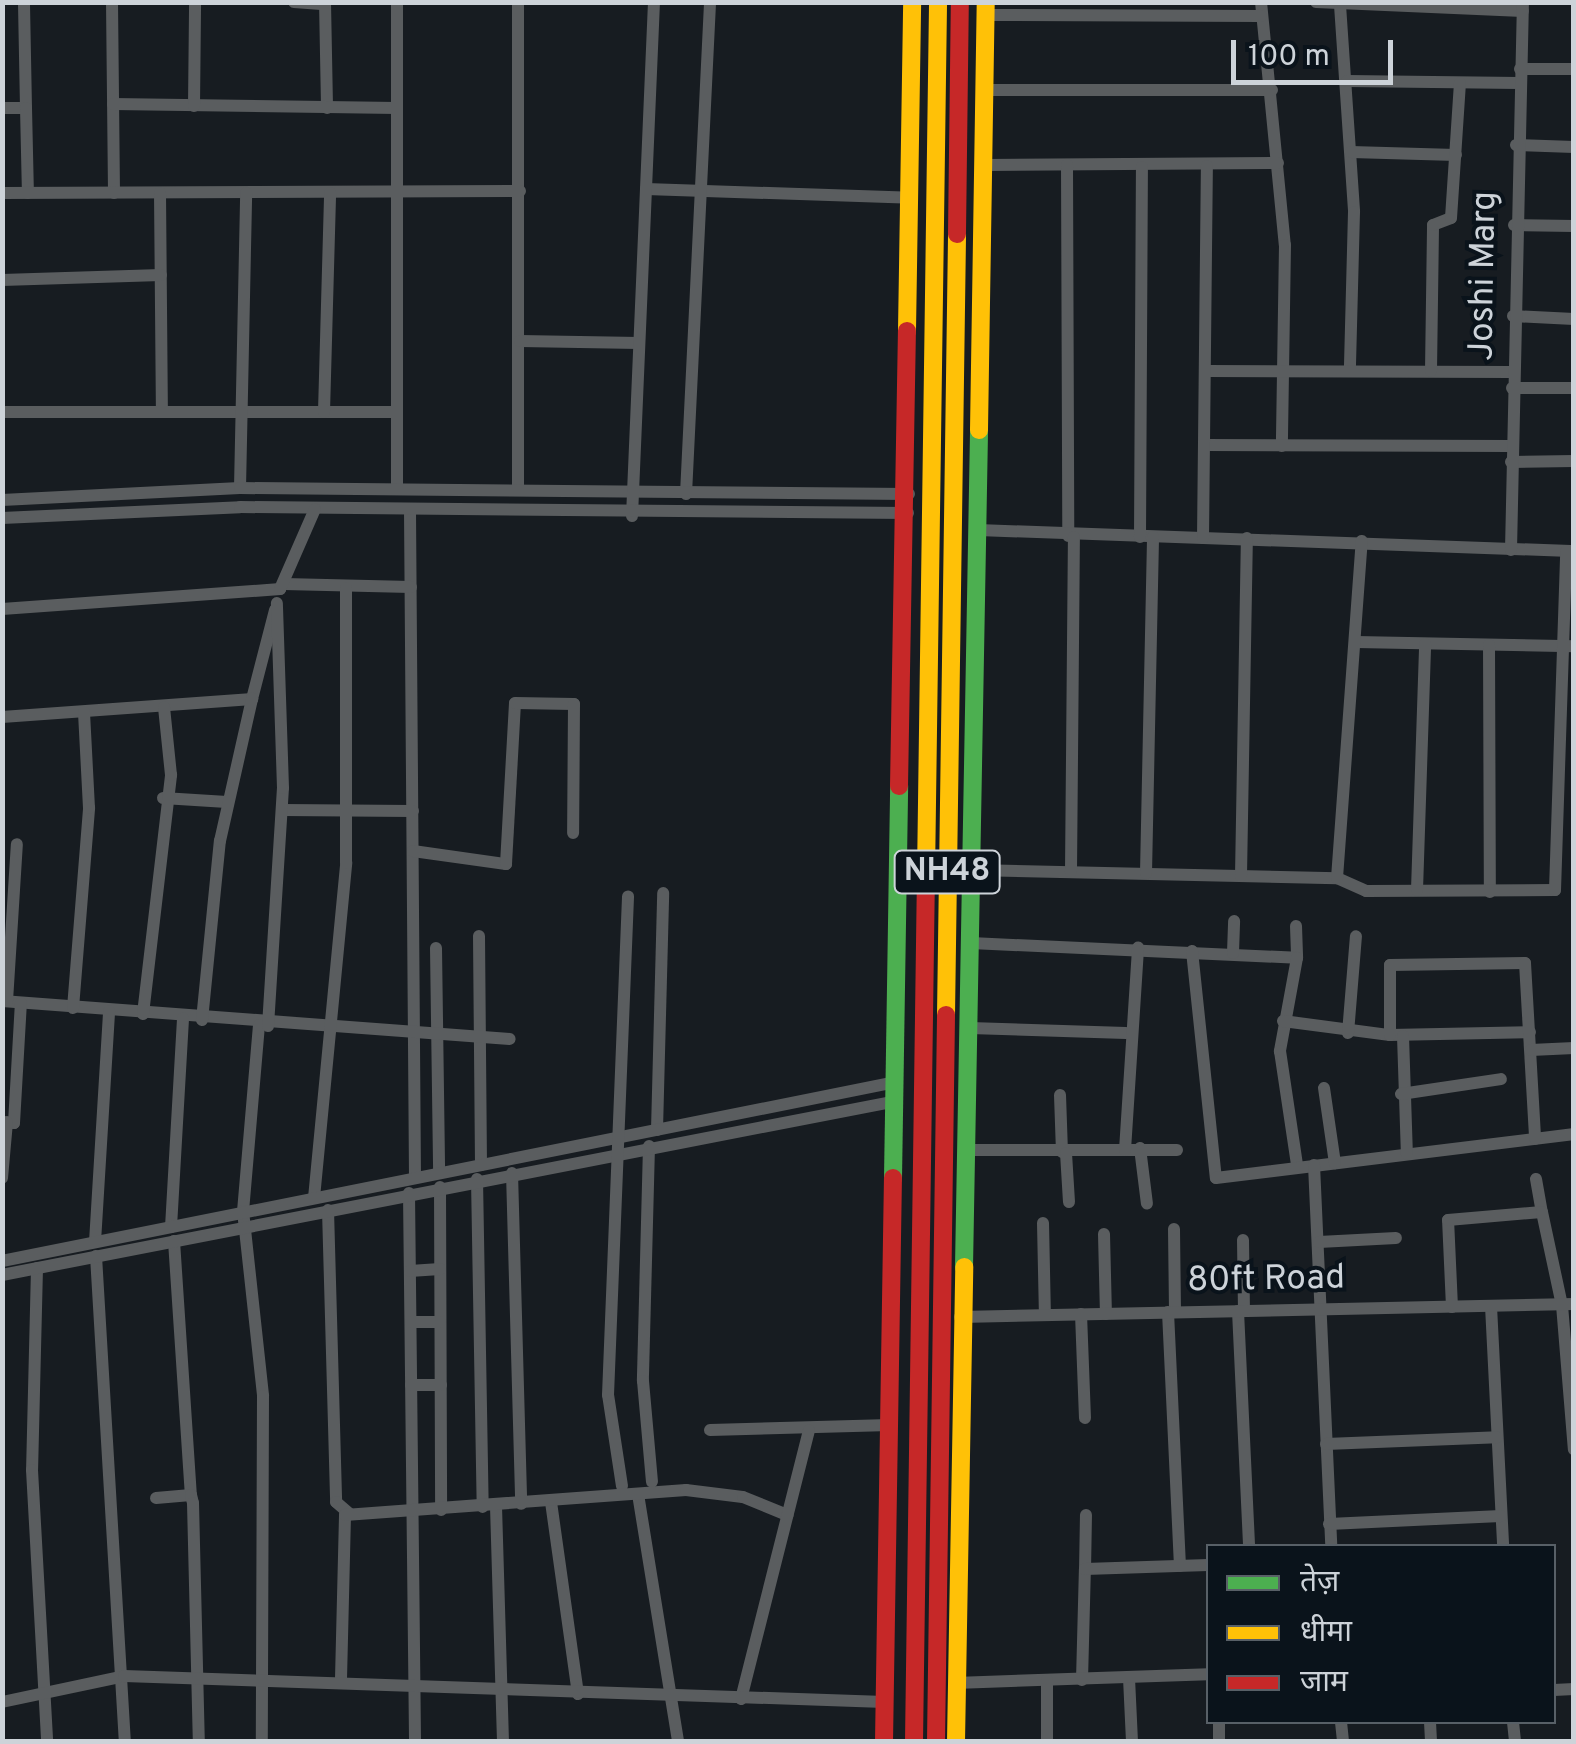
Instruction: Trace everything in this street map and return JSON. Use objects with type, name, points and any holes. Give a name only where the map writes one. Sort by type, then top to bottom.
[{"type":"main road","points":[[884,1742],[908,514],[912,2]]},
{"type":"main road","name":"NH48","points":[[914,1742],[938,2]]},
{"type":"main road","name":"NH48","points":[[936,1742],[960,2]]},
{"type":"main road","points":[[956,1742],[960,1316],[970,1028],[986,9]]},
{"type":"street","points":[[24,2],[28,193]]},
{"type":"street","points":[[112,2],[114,193]]},
{"type":"street","points":[[194,106],[195,2]]},
{"type":"street","points":[[294,2],[326,3],[327,108]]},
{"type":"street","points":[[397,2],[397,489]]},
{"type":"street","points":[[518,2],[518,489]]},
{"type":"street","points":[[632,516],[654,2]]},
{"type":"street","points":[[686,494],[710,2]]},
{"type":"street","points":[[1316,2],[1523,7]]},
{"type":"street","points":[[1340,5],[1351,152],[1350,370]]},
{"type":"street","name":"Joshi Marg","points":[[1511,550],[1514,225],[1523,7]]},
{"type":"street","points":[[986,9],[1261,9],[1278,163],[1284,370],[1282,446]]},
{"type":"street","points":[[1347,81],[1460,82],[1574,69]]},
{"type":"street","points":[[1431,371],[1433,225],[1450,222],[1460,82]]},
{"type":"street","points":[[986,90],[1272,90]]},
{"type":"street","points":[[113,104],[397,108]]},
{"type":"street","points":[[2,108],[26,108]]},
{"type":"street","points":[[1516,145],[1574,147]]},
{"type":"street","points":[[1351,152],[1456,155]]},
{"type":"street","points":[[985,164],[1142,167],[1278,163]]},
{"type":"street","points":[[1068,165],[1071,872]]},
{"type":"street","points":[[1203,538],[1207,166]]},
{"type":"street","points":[[1142,167],[1146,874]]},
{"type":"street","points":[[646,188],[912,198]]},
{"type":"street","points":[[2,193],[520,191]]},
{"type":"street","points":[[324,412],[330,192]]},
{"type":"street","points":[[160,193],[162,412]]},
{"type":"street","points":[[240,488],[246,193]]},
{"type":"street","points":[[1514,225],[1574,226]]},
{"type":"street","points":[[2,280],[161,275]]},
{"type":"street","points":[[1513,316],[1574,319]]},
{"type":"street","points":[[520,341],[639,343]]},
{"type":"street","points":[[1207,371],[1512,372]]},
{"type":"street","points":[[1512,388],[1574,388]]},
{"type":"street","points":[[2,412],[396,412]]},
{"type":"street","points":[[1206,446],[1511,446]]},
{"type":"street","points":[[1511,462],[1574,462]]},
{"type":"street","points":[[2,500],[240,488],[908,494]]},
{"type":"street","points":[[2,518],[316,509],[632,516],[908,514]]},
{"type":"street","points":[[202,1020],[227,802],[280,592],[316,509]]},
{"type":"street","points":[[410,511],[415,1176]]},
{"type":"street","points":[[973,870],[1337,878],[1350,889],[1490,892],[1561,883],[1569,646],[1570,551],[978,530]]},
{"type":"street","points":[[1241,876],[1247,538]]},
{"type":"street","points":[[1337,878],[1362,542]]},
{"type":"street","points":[[2,609],[411,587]]},
{"type":"street","points":[[314,1198],[346,813],[346,588]]},
{"type":"street","points":[[262,1742],[263,1396],[243,1211],[282,810],[280,592]]},
{"type":"street","points":[[1356,642],[1569,646]]},
{"type":"street","points":[[1417,890],[1426,644]]},
{"type":"street","points":[[1489,645],[1490,892]]},
{"type":"street","points":[[2,717],[252,699]]},
{"type":"street","points":[[412,851],[506,864],[515,703],[574,704],[573,833]]},
{"type":"street","points":[[143,1014],[163,798],[171,775],[164,707]]},
{"type":"street","points":[[74,1008],[90,808],[84,712]]},
{"type":"street","points":[[163,798],[227,802]]},
{"type":"street","points":[[282,810],[413,811]]},
{"type":"street","points":[[2,1178],[5,1122],[14,1123],[10,1002],[17,844]]},
{"type":"street","points":[[656,1130],[663,893]]},
{"type":"street","points":[[622,1486],[608,1395],[628,896]]},
{"type":"street","points":[[1233,953],[1234,921]]},
{"type":"street","points":[[1296,926],[1297,958],[1283,1020],[1298,1165]]},
{"type":"street","points":[[479,936],[481,1165]]},
{"type":"street","points":[[1348,1032],[1356,936]]},
{"type":"street","points":[[971,943],[1138,947],[1297,958]]},
{"type":"street","points":[[1138,947],[1126,1033],[1133,1149],[1147,1204]]},
{"type":"street","points":[[436,948],[441,1510]]},
{"type":"street","points":[[1192,951],[1216,1178],[1574,1134]]},
{"type":"street","points":[[1406,1154],[1397,1036],[1387,972],[1397,962],[1526,963],[1535,1139]]},
{"type":"street","points":[[10,1002],[263,1026],[510,1040]]},
{"type":"street","points":[[108,1011],[96,1250],[125,1742]]},
{"type":"street","points":[[184,1018],[172,1234],[191,1495],[199,1742]]},
{"type":"street","points":[[1283,1020],[1397,1036],[1530,1032]]},
{"type":"street","points":[[970,1028],[1126,1033]]},
{"type":"street","points":[[1531,1050],[1574,1048]]},
{"type":"street","points":[[1401,1094],[1501,1078]]},
{"type":"street","points":[[1324,1088],[1335,1162]]},
{"type":"street","points":[[2,1262],[96,1250],[172,1234],[243,1211],[415,1176],[477,1180],[620,1145],[656,1130],[896,1092]]},
{"type":"street","points":[[172,1234],[246,1228],[409,1193],[481,1165],[620,1145],[649,1146],[896,1092]]},
{"type":"street","points":[[1060,1094],[1069,1202]]},
{"type":"street","points":[[649,1146],[643,1381],[652,1482]]},
{"type":"street","points":[[967,1150],[1177,1150]]},
{"type":"street","points":[[1314,1165],[1330,1544]]},
{"type":"street","points":[[512,1172],[521,1504]]},
{"type":"street","points":[[1536,1179],[1568,1305],[1574,1450]]},
{"type":"street","points":[[477,1180],[503,1742]]},
{"type":"street","points":[[409,1193],[416,1742]]},
{"type":"street","points":[[328,1210],[336,1502],[350,1514],[638,1494],[743,1496],[787,1515]]},
{"type":"street","points":[[1452,1307],[1447,1213],[1542,1212]]},
{"type":"street","points":[[1044,1223],[1045,1315]]},
{"type":"street","points":[[1174,1229],[1172,1312],[1180,1566]]},
{"type":"street","points":[[1104,1234],[1106,1314]]},
{"type":"street","points":[[1318,1242],[1396,1238]]},
{"type":"street","points":[[1244,1240],[1241,1311],[1249,1544]]},
{"type":"street","points":[[2,1276],[96,1250]]},
{"type":"street","points":[[38,1268],[32,1470],[47,1742]]},
{"type":"street","points":[[410,1271],[440,1270]]},
{"type":"street","name":"80ft Road","points":[[960,1316],[1568,1305]]},
{"type":"street","points":[[1491,1306],[1503,1544]]},
{"type":"street","points":[[1082,1314],[1085,1418]]},
{"type":"street","points":[[411,1322],[440,1322]]},
{"type":"street","points":[[411,1385],[440,1384]]},
{"type":"street","points":[[710,1430],[810,1430],[890,1424]]},
{"type":"street","points":[[412,1432],[441,1430]]},
{"type":"street","points":[[742,1699],[810,1430]]},
{"type":"street","points":[[1326,1444],[1498,1437]]},
{"type":"street","points":[[638,1494],[678,1742]]},
{"type":"street","points":[[156,1498],[191,1495]]},
{"type":"street","points":[[551,1502],[578,1694]]},
{"type":"street","points":[[341,1680],[350,1514]]},
{"type":"street","points":[[1082,1680],[1086,1515]]},
{"type":"street","points":[[1329,1524],[1501,1516]]},
{"type":"street","points":[[1085,1571],[1206,1565]]},
{"type":"street","points":[[955,1683],[1206,1674]]},
{"type":"street","points":[[2,1702],[47,1700],[124,1676],[198,1683],[341,1680],[503,1692],[885,1702]]},
{"type":"street","points":[[1128,1678],[1132,1742]]},
{"type":"street","points":[[1047,1680],[1047,1742]]},
{"type":"traffic: fast","points":[[964,1267],[979,430]]},
{"type":"traffic: fast","points":[[893,1178],[899,786]]},
{"type":"traffic: slow","points":[[907,331],[912,2]]},
{"type":"traffic: slow","points":[[926,875],[938,2]]},
{"type":"traffic: slow","points":[[979,430],[986,2]]},
{"type":"traffic: slow","points":[[946,1015],[957,234]]},
{"type":"traffic: slow","points":[[956,1742],[964,1267]]},
{"type":"traffic: jam","points":[[957,234],[960,2]]},
{"type":"traffic: jam","points":[[899,786],[907,331]]},
{"type":"traffic: jam","points":[[914,1742],[926,875]]},
{"type":"traffic: jam","points":[[936,1742],[946,1015]]},
{"type":"traffic: jam","points":[[884,1742],[893,1178]]}]
